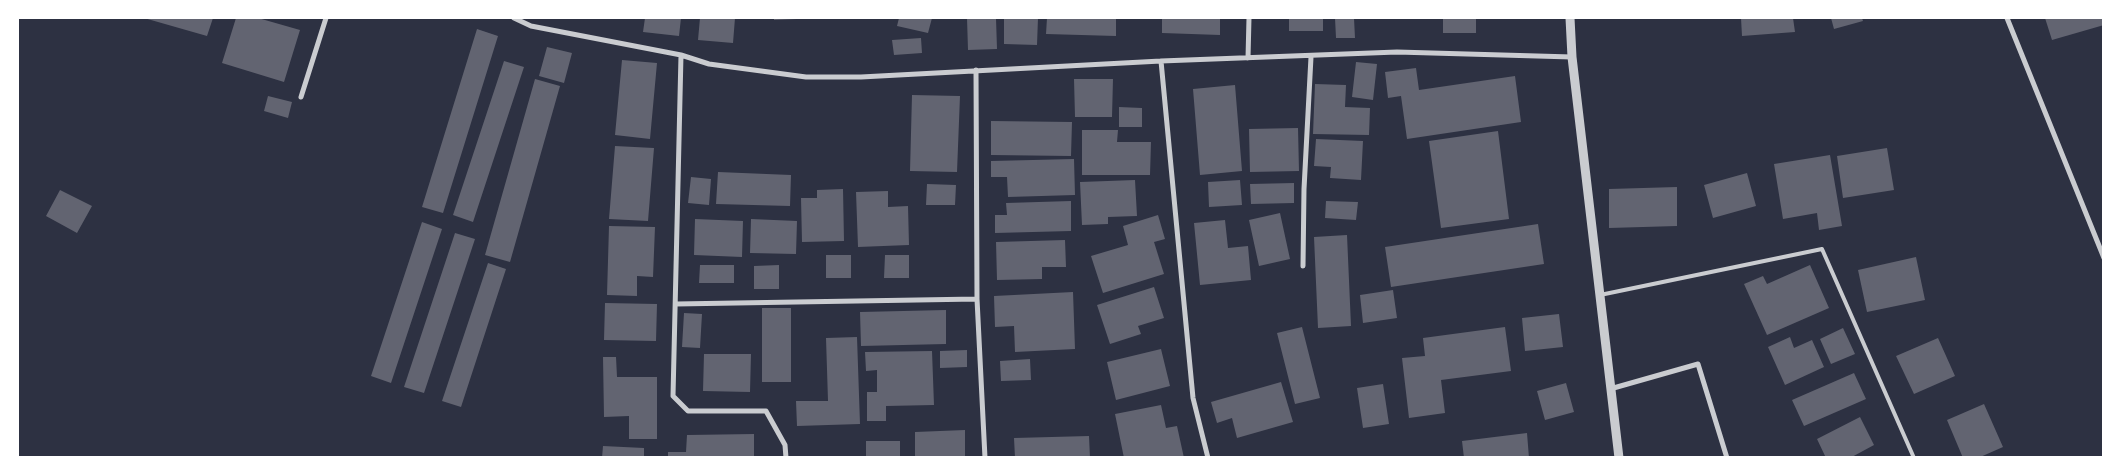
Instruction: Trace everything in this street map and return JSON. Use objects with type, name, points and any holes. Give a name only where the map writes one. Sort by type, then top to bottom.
[{"type":"street","points":[[301,97],[326,18]]},
{"type":"street","points":[[514,18],[530,26],[681,55],[709,64],[806,76],[861,77],[1161,61],[1311,57],[1397,52],[1572,57]]},
{"type":"street","points":[[1248,58],[1249,18]]},
{"type":"street","points":[[1570,18],[1572,57],[1619,458]]},
{"type":"street","points":[[2007,18],[2104,258]]},
{"type":"street","points":[[681,55],[673,396],[688,411],[766,411],[785,445],[786,458]]},
{"type":"street","points":[[1303,266],[1304,188],[1311,57]]},
{"type":"street","points":[[1161,61],[1193,398],[1208,458]]},
{"type":"street","points":[[976,70],[977,299],[985,458]]},
{"type":"street","points":[[676,304],[977,299]]},
{"type":"street","points":[[1610,389],[1698,364],[1727,458]]},
{"type":"lane","points":[[1600,295],[1822,249],[1914,458]]},
{"type":"building","points":[[144,18],[213,18],[207,36]]},
{"type":"building","points":[[236,18],[258,18],[300,30],[284,82],[222,63]]},
{"type":"building","points":[[645,18],[681,18],[679,36],[643,32]]},
{"type":"building","points":[[700,18],[735,18],[733,43],[698,40]]},
{"type":"building","points":[[774,18],[797,18],[797,19],[774,20]]},
{"type":"building","points":[[899,18],[932,18],[928,33],[897,26]]},
{"type":"building","points":[[967,18],[996,18],[997,49],[968,50]]},
{"type":"building","points":[[1004,18],[1038,18],[1037,45],[1004,44]]},
{"type":"building","points":[[1047,18],[1116,18],[1116,36],[1046,34]]},
{"type":"building","points":[[1162,18],[1220,18],[1220,35],[1162,33]]},
{"type":"building","points":[[1289,18],[1323,18],[1323,31],[1289,31]]},
{"type":"building","points":[[1335,18],[1354,18],[1355,38],[1336,38]]},
{"type":"building","points":[[1443,18],[1476,18],[1476,33],[1443,33]]},
{"type":"building","points":[[1741,18],[1793,18],[1795,32],[1742,36]]},
{"type":"building","points":[[1831,18],[1862,18],[1863,21],[1834,29]]},
{"type":"building","points":[[2045,18],[2104,18],[2104,25],[2052,40]]},
{"type":"building","points":[[477,29],[498,36],[443,213],[422,207]]},
{"type":"building","points":[[921,38],[922,53],[894,55],[892,40]]},
{"type":"building","points":[[547,47],[572,53],[564,83],[539,76]]},
{"type":"building","points":[[622,60],[657,63],[650,139],[615,135]]},
{"type":"building","points":[[504,61],[524,67],[473,222],[453,215]]},
{"type":"building","points":[[1356,62],[1377,64],[1373,100],[1352,97]]},
{"type":"building","points":[[1416,68],[1419,90],[1515,76],[1521,122],[1407,139],[1401,96],[1388,98],[1385,72]]},
{"type":"building","points":[[535,79],[560,86],[510,262],[485,255]]},
{"type":"building","points":[[1074,79],[1113,79],[1112,117],[1075,117]]},
{"type":"building","points":[[1315,84],[1346,85],[1345,107],[1370,108],[1369,135],[1313,134]]},
{"type":"building","points":[[1235,85],[1242,171],[1200,175],[1193,89]]},
{"type":"building","points":[[912,95],[960,96],[957,172],[910,171]]},
{"type":"building","points":[[268,96],[292,102],[288,118],[264,111]]},
{"type":"building","points":[[1119,107],[1142,108],[1142,127],[1119,127]]},
{"type":"building","points":[[991,121],[1072,122],[1071,156],[991,155]]},
{"type":"building","points":[[1298,128],[1299,171],[1250,172],[1249,129]]},
{"type":"building","points":[[1082,130],[1118,130],[1117,142],[1151,142],[1150,175],[1082,175]]},
{"type":"building","points":[[1498,131],[1509,219],[1441,228],[1429,141]]},
{"type":"building","points":[[1316,139],[1363,141],[1361,180],[1330,178],[1331,167],[1314,166]]},
{"type":"building","points":[[615,146],[654,148],[648,221],[609,219]]},
{"type":"building","points":[[1887,148],[1894,190],[1843,198],[1837,156]]},
{"type":"building","points":[[1830,155],[1842,226],[1819,230],[1817,213],[1783,219],[1774,164]]},
{"type":"building","points":[[1074,159],[1075,195],[1008,197],[1007,177],[991,177],[991,161]]},
{"type":"building","points":[[718,172],[791,175],[790,206],[716,204]]},
{"type":"building","points":[[1747,173],[1756,206],[1713,218],[1704,185]]},
{"type":"building","points":[[691,177],[711,179],[709,205],[688,203]]},
{"type":"building","points":[[1135,180],[1137,216],[1108,217],[1108,224],[1082,225],[1080,182]]},
{"type":"building","points":[[1240,180],[1242,205],[1209,207],[1208,182]]},
{"type":"building","points":[[1294,183],[1294,203],[1251,204],[1250,184]]},
{"type":"building","points":[[927,184],[956,185],[955,205],[926,205]]},
{"type":"building","points":[[1677,187],[1677,226],[1609,228],[1609,189]]},
{"type":"building","points":[[843,189],[844,241],[802,242],[801,198],[817,198],[817,190]]},
{"type":"building","points":[[60,190],[92,206],[77,233],[46,216]]},
{"type":"building","points":[[888,191],[888,207],[908,206],[909,245],[858,247],[856,192]]},
{"type":"building","points":[[1071,201],[1071,231],[995,233],[995,215],[1007,215],[1006,203]]},
{"type":"building","points":[[1326,201],[1358,202],[1356,220],[1325,218]]},
{"type":"building","points":[[1280,213],[1290,259],[1259,266],[1249,220]]},
{"type":"building","points":[[1158,215],[1165,239],[1154,242],[1164,274],[1103,293],[1091,256],[1128,245],[1123,226]]},
{"type":"building","points":[[695,219],[743,221],[742,257],[694,255]]},
{"type":"building","points":[[751,219],[797,221],[796,254],[750,253]]},
{"type":"building","points":[[1225,220],[1228,248],[1248,246],[1251,280],[1200,285],[1194,223]]},
{"type":"building","points":[[422,222],[442,229],[391,383],[371,376]]},
{"type":"building","points":[[1538,224],[1544,264],[1391,287],[1385,247]]},
{"type":"building","points":[[609,226],[655,227],[653,277],[637,276],[637,296],[607,295]]},
{"type":"building","points":[[455,233],[475,239],[424,393],[404,387]]},
{"type":"building","points":[[1347,235],[1351,326],[1318,328],[1314,237]]},
{"type":"building","points":[[1065,240],[1066,267],[1042,267],[1042,279],[997,280],[996,242]]},
{"type":"building","points":[[826,255],[851,255],[851,278],[826,278]]},
{"type":"building","points":[[885,255],[909,255],[909,278],[884,278]]},
{"type":"building","points":[[1916,257],[1925,300],[1867,312],[1858,270]]},
{"type":"building","points":[[488,263],[506,269],[461,407],[442,401]]},
{"type":"building","points":[[700,265],[734,265],[734,283],[699,283]]},
{"type":"building","points":[[779,265],[779,289],[754,289],[754,266]]},
{"type":"building","points":[[1810,265],[1829,308],[1767,335],[1744,284],[1763,276],[1767,284]]},
{"type":"building","points":[[1154,287],[1164,318],[1138,326],[1141,334],[1110,344],[1097,305]]},
{"type":"building","points":[[1393,290],[1397,318],[1363,323],[1360,295]]},
{"type":"building","points":[[1073,292],[1075,349],[1015,352],[1014,326],[995,327],[994,296]]},
{"type":"building","points":[[605,303],[657,304],[656,341],[604,340]]},
{"type":"building","points":[[762,308],[791,308],[791,382],[762,382]]},
{"type":"building","points":[[946,310],[946,344],[861,346],[860,312]]},
{"type":"building","points":[[684,313],[702,314],[700,348],[682,347]]},
{"type":"building","points":[[1559,314],[1563,347],[1525,351],[1522,318]]},
{"type":"building","points":[[1302,327],[1320,398],[1295,404],[1277,333]]},
{"type":"building","points":[[1505,327],[1511,371],[1441,380],[1445,413],[1409,418],[1402,358],[1425,356],[1423,338]]},
{"type":"building","points":[[1843,328],[1855,354],[1831,364],[1820,339]]},
{"type":"building","points":[[857,337],[860,424],[797,426],[796,401],[828,401],[826,338]]},
{"type":"building","points":[[1790,337],[1794,348],[1812,340],[1824,367],[1785,385],[1768,347]]},
{"type":"building","points":[[1938,338],[1955,376],[1914,394],[1896,356]]},
{"type":"building","points":[[1161,349],[1170,386],[1116,400],[1107,362]]},
{"type":"building","points":[[967,350],[967,367],[940,368],[940,351]]},
{"type":"building","points":[[932,351],[934,405],[886,406],[886,421],[867,421],[867,392],[877,392],[877,370],[866,371],[865,352]]},
{"type":"building","points":[[704,354],[751,354],[750,392],[703,391]]},
{"type":"building","points":[[603,357],[616,357],[617,377],[657,377],[657,439],[629,439],[629,416],[604,417]]},
{"type":"building","points":[[1030,359],[1031,380],[1001,381],[1000,361]]},
{"type":"building","points":[[1854,373],[1866,399],[1804,426],[1792,400]]},
{"type":"building","points":[[1281,382],[1293,422],[1237,438],[1232,418],[1217,423],[1211,402]]},
{"type":"building","points":[[1566,383],[1574,412],[1545,420],[1537,391]]},
{"type":"building","points":[[1383,384],[1389,424],[1363,428],[1357,388]]},
{"type":"building","points":[[1984,404],[2003,447],[1978,458],[1963,458],[1947,420]]},
{"type":"building","points":[[1161,405],[1166,428],[1177,426],[1184,458],[1124,458],[1115,414]]},
{"type":"building","points":[[1860,417],[1874,445],[1850,458],[1826,458],[1817,439]]},
{"type":"building","points":[[965,430],[965,458],[915,458],[915,432]]},
{"type":"building","points":[[1527,433],[1529,458],[1464,458],[1462,441]]},
{"type":"building","points":[[754,434],[754,458],[668,458],[668,452],[686,452],[687,435]]},
{"type":"building","points":[[1089,436],[1090,458],[1015,458],[1014,438]]},
{"type":"building","points":[[866,441],[900,441],[900,458],[866,458]]},
{"type":"building","points":[[603,446],[644,448],[644,458],[602,458]]}]
